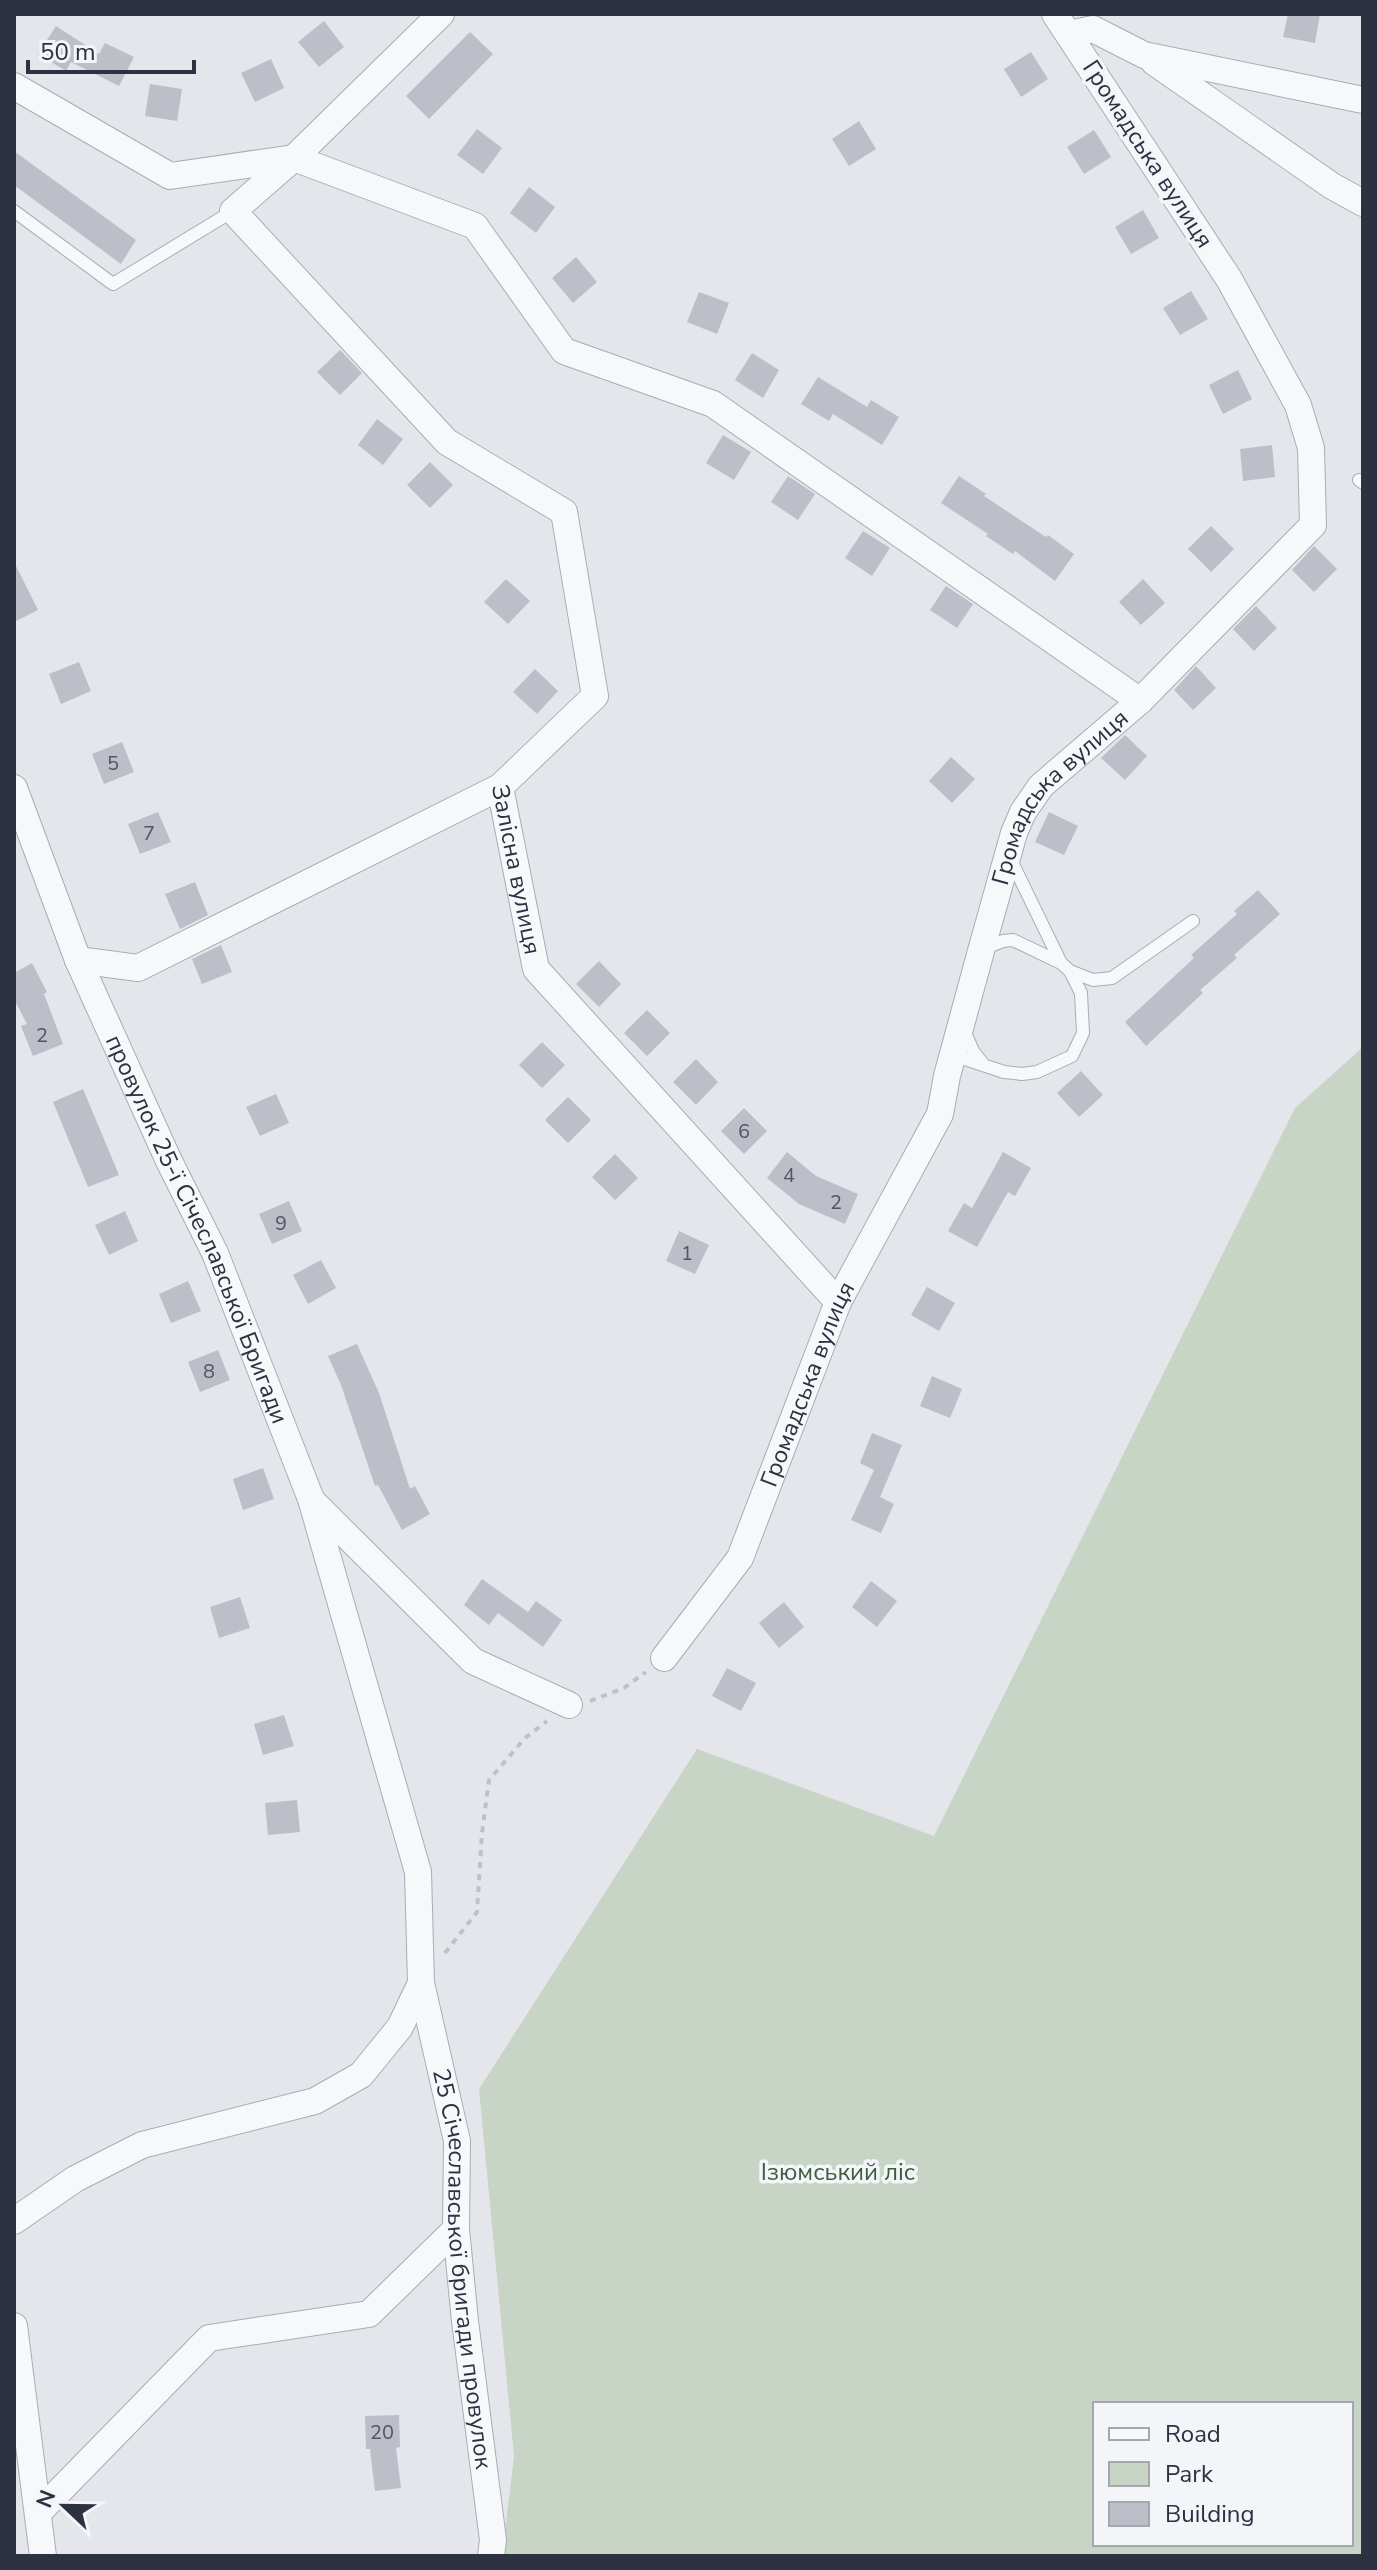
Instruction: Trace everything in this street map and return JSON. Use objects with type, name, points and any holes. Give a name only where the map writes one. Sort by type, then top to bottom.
[{"type":"street","points":[[233,211],[294,158],[441,14]]},
{"type":"street","points":[[1063,24],[1093,29],[1144,55],[1332,186],[1363,203]]},
{"type":"street","name":"Громадська вулиця","points":[[664,1658],[740,1558],[838,1302],[940,1114],[961,1023],[1008,854],[1023,812],[1041,786],[1140,701],[1313,525],[1311,448],[1298,405],[1229,279],[1063,24]]},
{"type":"street","points":[[1144,55],[1363,100]]},
{"type":"street","points":[[14,86],[170,176],[294,158],[475,226],[564,351],[713,404],[1140,701]]},
{"type":"street","name":"Залісна вулиця","points":[[233,211],[447,442],[564,512],[595,696],[500,787],[536,969],[838,1302]]},
{"type":"street","points":[[78,960],[138,968],[500,787]]},
{"type":"street","name":"провулок 25-ї Січеславської Бригади","points":[[14,788],[78,960],[168,1159],[215,1253],[311,1499],[418,1872],[421,1983]]},
{"type":"street","name":"провулок 25-ї Січеславської Бригади","points":[[311,1499],[473,1661],[569,1705]]},
{"type":"street","points":[[14,2221],[75,2179],[142,2145],[315,2101],[361,2075],[400,2027],[421,1983]]},
{"type":"street","name":"25 Січеславської бригади провулок","points":[[421,1983],[457,2141],[456,2229],[493,2540],[491,2556]]},
{"type":"street","points":[[29,2496],[209,2338],[369,2314],[456,2229]]},
{"type":"street","points":[[14,2326],[29,2496],[43,2556]]},
{"type":"lane","points":[[14,211],[113,284],[233,211]]},
{"type":"lane","points":[[950,1065],[984,1065],[1022,1074],[1037,1072],[1072,1056],[1083,1033],[1081,993],[1008,854]]},
{"type":"lane","points":[[981,951],[1013,940],[1093,980],[1112,978],[1193,921]]},
{"type":"lane","points":[[961,1023],[973,1051],[984,1065]]},
{"type":"lane","points":[[950,1065],[984,1065]]},
{"type":"path","points":[[421,1983],[477,1912],[489,1780],[525,1738],[569,1705],[624,1688],[664,1658]]},
{"type":"green space","name":"Ізюмський ліс","points":[[1363,1047],[1363,2556],[502,2556],[514,2456],[479,2089],[697,1749],[934,1836],[1295,1108]]},
{"type":"building","points":[[1288,14],[1320,14],[1315,43],[1283,37]]},
{"type":"building","points":[[324,21],[344,47],[319,67],[298,42]]},
{"type":"building","points":[[56,26],[99,54],[105,43],[134,57],[119,86],[71,62],[66,71],[38,54]]},
{"type":"building","points":[[470,32],[493,54],[429,119],[406,96]]},
{"type":"building","points":[[1031,52],[1048,79],[1021,97],[1004,69]]},
{"type":"building","points":[[271,59],[284,88],[255,102],[241,73]]},
{"type":"building","points":[[150,84],[182,89],[177,121],[145,116]]},
{"type":"building","points":[[859,121],[876,149],[849,166],[832,139]]},
{"type":"building","points":[[477,129],[502,148],[483,174],[457,155]]},
{"type":"building","points":[[1094,130],[1111,157],[1084,174],[1067,147]]},
{"type":"building","points":[[14,151],[136,240],[121,264],[14,185]]},
{"type":"building","points":[[529,187],[555,207],[536,233],[510,213]]},
{"type":"building","points":[[1143,210],[1159,238],[1131,254],[1115,227]]},
{"type":"building","points":[[576,257],[597,282],[573,303],[552,278]]},
{"type":"building","points":[[1191,291],[1208,319],[1180,335],[1163,308]]},
{"type":"building","points":[[699,292],[729,303],[717,334],[687,322]]},
{"type":"building","points":[[340,350],[362,373],[340,395],[317,372]]},
{"type":"building","points":[[752,353],[779,370],[763,398],[735,380]]},
{"type":"building","points":[[1238,370],[1252,399],[1223,414],[1209,385]]},
{"type":"building","points":[[818,377],[867,407],[871,400],[899,417],[882,445],[833,414],[829,421],[801,404]]},
{"type":"building","points":[[377,419],[403,439],[383,465],[358,445]]},
{"type":"building","points":[[723,435],[751,452],[734,480],[706,463]]},
{"type":"building","points":[[1272,445],[1275,477],[1243,481],[1240,449]]},
{"type":"building","points":[[430,462],[453,485],[430,508],[407,485]]},
{"type":"building","points":[[788,476],[815,494],[798,520],[771,502]]},
{"type":"building","points":[[959,476],[986,494],[984,496],[1074,554],[1055,581],[941,503]]},
{"type":"building","points":[[1211,526],[1234,549],[1211,572],[1188,549]]},
{"type":"building","points":[[863,531],[890,548],[872,576],[845,558]]},
{"type":"building","points":[[1314,546],[1337,569],[1314,592],[1292,570]]},
{"type":"building","points":[[14,562],[38,610],[14,622]]},
{"type":"building","points":[[506,579],[530,601],[508,624],[484,602]]},
{"type":"building","points":[[1143,579],[1165,603],[1141,625],[1119,602]]},
{"type":"building","points":[[946,586],[973,604],[957,628],[930,610]]},
{"type":"building","points":[[1256,606],[1277,628],[1254,651],[1233,629]]},
{"type":"building","points":[[79,662],[91,691],[61,704],[49,674]]},
{"type":"building","points":[[1196,666],[1216,688],[1193,710],[1174,690]]},
{"type":"building","points":[[535,669],[558,691],[537,714],[513,692]]},
{"type":"building","points":[[1125,735],[1147,756],[1125,780],[1101,758]]},
{"type":"building","points":[[122,742],[134,772],[104,784],[92,754]]},
{"type":"building","points":[[951,757],[975,779],[952,803],[929,781]]},
{"type":"building","points":[[158,812],[171,842],[140,854],[128,824]]},
{"type":"building","points":[[1049,812],[1078,826],[1064,855],[1035,842]]},
{"type":"building","points":[[195,882],[208,915],[180,929],[165,894]]},
{"type":"building","points":[[1258,890],[1280,914],[1234,955],[1237,958],[1200,990],[1203,993],[1146,1046],[1125,1022],[1194,958],[1191,955],[1237,914],[1234,911]]},
{"type":"building","points":[[221,945],[232,972],[202,984],[192,959]]},
{"type":"building","points":[[599,961],[621,984],[599,1007],[576,984]]},
{"type":"building","points":[[32,963],[47,992],[44,994],[63,1044],[33,1056],[21,1026],[27,1024],[14,999],[14,973]]},
{"type":"building","points":[[647,1010],[670,1033],[647,1056],[624,1033]]},
{"type":"building","points":[[542,1042],[565,1065],[542,1088],[519,1065]]},
{"type":"building","points":[[696,1059],[718,1082],[696,1105],[673,1082]]},
{"type":"building","points":[[1081,1071],[1103,1095],[1079,1117],[1057,1093]]},
{"type":"building","points":[[83,1089],[119,1175],[88,1187],[53,1102]]},
{"type":"building","points":[[276,1094],[289,1123],[260,1136],[246,1107]]},
{"type":"building","points":[[568,1097],[591,1120],[568,1143],[545,1120]]},
{"type":"building","points":[[744,1108],[767,1131],[744,1154],[721,1131]]},
{"type":"building","points":[[787,1152],[816,1176],[858,1194],[845,1224],[799,1204],[767,1178]]},
{"type":"building","points":[[1003,1152],[1031,1168],[1015,1196],[1008,1192],[977,1247],[948,1231],[964,1203],[972,1208]]},
{"type":"building","points":[[615,1154],[638,1178],[615,1200],[592,1177]]},
{"type":"building","points":[[289,1201],[302,1231],[272,1244],[259,1214]]},
{"type":"building","points":[[125,1211],[138,1241],[109,1255],[95,1225]]},
{"type":"building","points":[[679,1231],[709,1245],[695,1274],[666,1261]]},
{"type":"building","points":[[321,1260],[336,1288],[308,1304],[293,1275]]},
{"type":"building","points":[[188,1281],[201,1311],[171,1323],[159,1294]]},
{"type":"building","points":[[927,1287],[955,1303],[939,1331],[911,1315]]},
{"type":"building","points":[[357,1344],[379,1393],[410,1489],[415,1486],[430,1514],[402,1530],[378,1485],[375,1486],[328,1356]]},
{"type":"building","points":[[218,1350],[230,1380],[200,1392],[188,1362]]},
{"type":"building","points":[[932,1376],[962,1389],[950,1418],[920,1406]]},
{"type":"building","points":[[872,1433],[902,1445],[880,1497],[894,1504],[881,1533],[851,1520],[874,1470],[860,1463]]},
{"type":"building","points":[[263,1468],[274,1499],[243,1510],[233,1479]]},
{"type":"building","points":[[482,1579],[528,1612],[536,1601],[562,1620],[543,1647],[498,1613],[489,1625],[464,1605]]},
{"type":"building","points":[[871,1581],[897,1601],[877,1627],[852,1607]]},
{"type":"building","points":[[240,1597],[250,1628],[219,1638],[210,1607]]},
{"type":"building","points":[[784,1602],[804,1627],[779,1648],[759,1623]]},
{"type":"building","points":[[727,1668],[756,1683],[741,1711],[712,1696]]},
{"type":"building","points":[[284,1715],[294,1746],[263,1755],[254,1724]]},
{"type":"building","points":[[297,1800],[300,1832],[268,1835],[265,1803]]},
{"type":"building","points":[[399,2415],[400,2447],[396,2448],[401,2488],[375,2491],[370,2449],[366,2449],[365,2416]]}]
